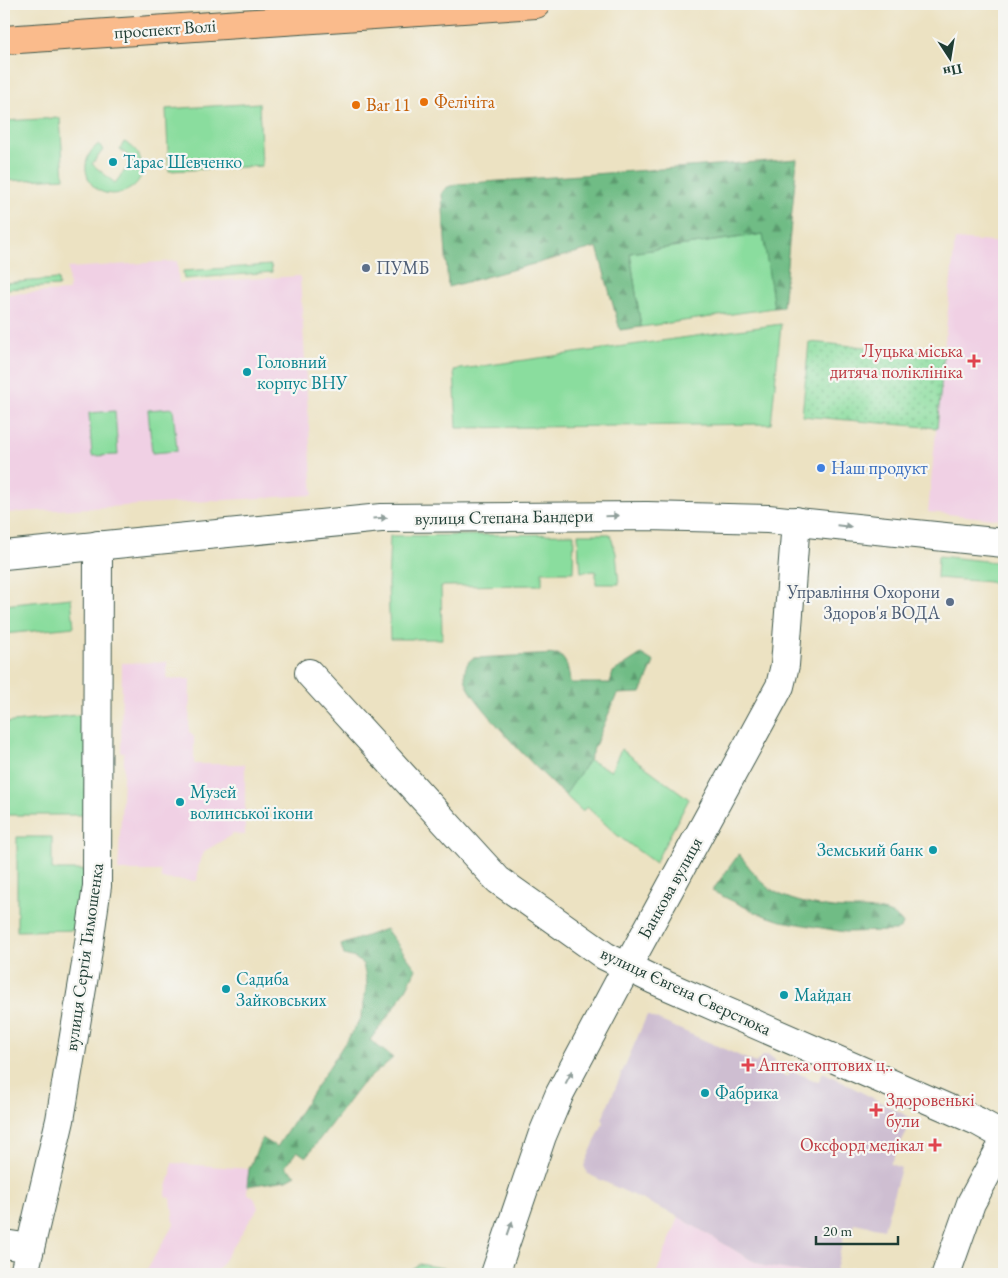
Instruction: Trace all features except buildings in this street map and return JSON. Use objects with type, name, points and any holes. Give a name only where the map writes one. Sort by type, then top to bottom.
[{"type":"main road","name":"проспект Волі","points":[[4,40],[536,4]]},
{"type":"street","name":"вулиця Степана Бандери","points":[[4,555],[381,518],[647,516],[796,521],[1004,543]]},
{"type":"street","name":"Банкова вулиця","points":[[495,1274],[542,1136],[560,1093],[780,686],[785,665],[796,521]]},
{"type":"street","name":"вулиця Сергія Тимошенка","points":[[24,1274],[60,1120],[97,886],[98,545]]},
{"type":"street","name":"вулиця Євгена Сверстюка","points":[[309,672],[498,880],[605,956],[977,1121],[1004,1136]]},
{"type":"street","points":[[946,1274],[971,1203],[1004,1142]]},
{"type":"street","points":[[4,1244],[30,1248]]},
{"type":"shaded area","points":[[955,239],[1004,243],[1004,520],[928,512]]},
{"type":"shaded area","points":[[177,261],[179,283],[300,276],[313,495],[4,513],[4,294],[69,291],[68,268]]},
{"type":"shaded area","points":[[167,662],[167,679],[190,679],[189,732],[194,737],[194,764],[245,764],[245,835],[233,834],[205,851],[199,863],[197,881],[161,879],[161,871],[118,871],[124,760],[124,752],[121,752],[122,663]]},
{"type":"shaded area","points":[[647,1015],[756,1063],[762,1056],[769,1055],[775,1060],[775,1071],[788,1077],[791,1070],[818,1082],[823,1072],[913,1119],[890,1164],[901,1168],[884,1229],[854,1223],[851,1237],[844,1235],[835,1274],[813,1274],[764,1266],[679,1217],[588,1174],[584,1166]]},
{"type":"shaded area","points":[[172,1163],[249,1169],[247,1193],[254,1197],[258,1208],[215,1274],[144,1274],[174,1224],[171,1198],[165,1197]]},
{"type":"shaded area","points":[[679,1217],[764,1266],[813,1274],[656,1274]]},
{"type":"green space","points":[[259,103],[262,166],[169,171],[166,109]]},
{"type":"green space","points":[[60,118],[64,178],[4,181],[4,121]]},
{"type":"green space","points":[[124,142],[133,148],[140,158],[142,171],[138,181],[131,188],[120,193],[109,194],[99,190],[91,183],[86,170],[86,162],[89,155],[99,144],[103,150],[92,164],[115,183],[133,160],[120,149]]},
{"type":"green space","points":[[797,159],[783,307],[774,308],[763,234],[630,253],[641,327],[620,330],[597,247],[448,287],[442,193],[449,187],[458,184]]},
{"type":"green space","points":[[764,234],[774,308],[641,327],[630,253]]},
{"type":"green space","points":[[271,265],[272,272],[184,279],[183,271]]},
{"type":"green space","points":[[58,279],[59,286],[4,289],[4,283]]},
{"type":"green space","points":[[781,324],[771,424],[457,428],[454,370]]},
{"type":"green space","points":[[809,342],[944,354],[937,428],[802,416]]},
{"type":"green space","points":[[173,408],[177,451],[152,453],[148,410]]},
{"type":"green space","points":[[115,411],[118,455],[92,456],[89,413]]},
{"type":"green space","points":[[574,534],[573,572],[542,572],[542,585],[441,586],[442,639],[390,639],[388,584],[390,536]]},
{"type":"green space","points":[[578,534],[610,534],[616,553],[619,584],[596,584],[596,571],[581,572]]},
{"type":"green space","points":[[938,556],[1004,563],[1004,583],[937,578]]},
{"type":"green space","points":[[71,598],[74,627],[4,634],[4,605]]},
{"type":"green space","points":[[558,654],[566,663],[570,683],[610,683],[613,672],[641,654],[654,662],[641,693],[617,694],[589,760],[565,795],[525,756],[497,725],[471,692],[465,679],[465,670],[469,661],[473,658]]},
{"type":"green space","points":[[87,714],[89,815],[4,815],[4,723]]},
{"type":"green space","points":[[621,749],[689,799],[655,863],[617,835],[587,807],[582,811],[565,795],[589,760],[611,771]]},
{"type":"green space","points":[[17,837],[52,837],[52,870],[91,870],[87,930],[17,931]]},
{"type":"green space","points":[[739,854],[762,882],[773,891],[785,897],[827,907],[890,913],[903,924],[901,928],[895,931],[845,932],[781,921],[757,913],[712,891]]},
{"type":"green space","points":[[386,929],[416,969],[401,997],[370,1040],[393,1058],[361,1085],[306,1157],[297,1151],[285,1167],[296,1175],[287,1180],[247,1186],[249,1169],[262,1138],[277,1147],[361,1018],[367,983],[363,964],[355,958],[344,955],[341,945]]},
{"type":"green space","points":[[419,1264],[466,1272],[470,1274],[404,1274]]},
{"type":"place","name":"Фелічіта","points":[[424,102]]},
{"type":"place","name":"Bar 11","points":[[356,105]]},
{"type":"place","name":"Тарас Шевченко","points":[[113,162]]},
{"type":"place","name":"ПУМБ","points":[[366,268]]},
{"type":"place","name":"Луцька міська дитяча поліклініка","points":[[974,361]]},
{"type":"place","name":"Головний корпус ВНУ","points":[[247,372]]},
{"type":"place","name":"Наш продукт","points":[[821,468]]},
{"type":"place","name":"Управління Охорони Здоров'я ВОДА","points":[[950,602]]},
{"type":"place","name":"Музей волинської ікони","points":[[180,802]]},
{"type":"place","name":"Земський банк","points":[[933,850]]},
{"type":"place","name":"Садиба Зайковських","points":[[226,989]]},
{"type":"place","name":"Майдан","points":[[784,995]]},
{"type":"place","name":"Аптека оптових ц‥","points":[[748,1065]]},
{"type":"place","name":"Фабрика","points":[[705,1093]]},
{"type":"place","name":"Здоровенькі були","points":[[876,1110]]},
{"type":"place","name":"Оксфорд медікал","points":[[935,1145]]}]
